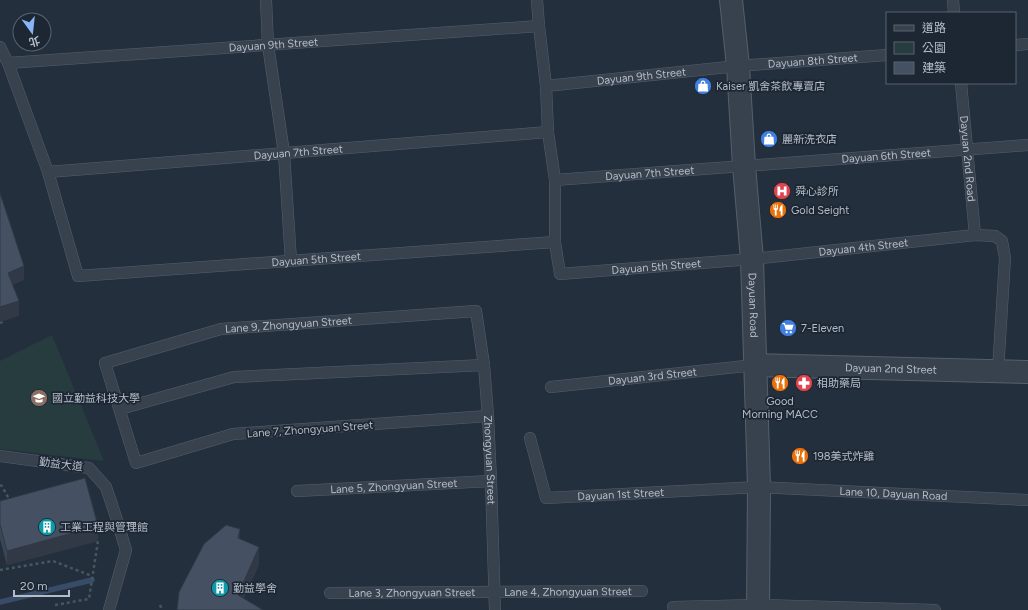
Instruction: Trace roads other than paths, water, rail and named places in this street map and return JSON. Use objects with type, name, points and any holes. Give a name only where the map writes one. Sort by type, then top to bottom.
[{"type":"street","name":"Dayuan Road","points":[[731,0],[738,66],[744,166],[752,259],[759,487],[758,607]]},
{"type":"street","name":"Dayuan 2nd Street","points":[[755,365],[1028,372]]},
{"type":"lane","points":[[266,0],[268,45],[284,153],[291,261]]},
{"type":"lane","points":[[537,0],[546,86],[548,132],[555,180],[555,242]]},
{"type":"lane","points":[[952,0],[954,12]]},
{"type":"lane","name":"Dayuan 9th Street","points":[[8,63],[539,26]]},
{"type":"lane","points":[[1016,45],[1028,44]]},
{"type":"lane","points":[[0,47],[8,63],[48,172]]},
{"type":"lane","name":"Dayuan 8th Street","points":[[738,66],[886,56]]},
{"type":"lane","name":"Dayuan 9th Street","points":[[546,86],[738,66]]},
{"type":"lane","name":"Dayuan 2nd Road","points":[[961,84],[975,234]]},
{"type":"lane","name":"Dayuan 7th Street","points":[[48,172],[548,132]]},
{"type":"lane","name":"Dayuan 6th Street","points":[[744,166],[1028,145]]},
{"type":"lane","name":"Dayuan 7th Street","points":[[555,180],[744,166]]},
{"type":"lane","name":"Dayuan 5th Street","points":[[48,172],[78,276],[555,242],[560,274],[752,259]]},
{"type":"lane","name":"Dayuan 4th Street","points":[[752,259],[975,234],[995,236],[1002,241],[1005,258],[998,371]]},
{"type":"lane","name":"Lane 9, Zhongyuan Street","points":[[120,409],[105,363],[221,329],[476,311]]},
{"type":"lane","name":"Zhongyuan Street","points":[[476,311],[484,365],[488,416],[495,610]]},
{"type":"lane","points":[[120,409],[234,377],[484,365]]},
{"type":"lane","name":"Dayuan 3rd Street","points":[[551,387],[755,365]]},
{"type":"lane","name":"Lane 7, Zhongyuan Street","points":[[120,409],[136,462],[233,434],[488,416]]},
{"type":"lane","name":"Dayuan 1st Street","points":[[530,438],[546,498],[759,487]]},
{"type":"lane","name":"勤益大道","points":[[0,456],[89,468],[106,487],[126,550],[110,610]]},
{"type":"lane","name":"Lane 5, Zhongyuan Street","points":[[297,491],[491,481]]},
{"type":"lane","name":"Lane 10, Dayuan Road","points":[[759,487],[1028,500]]},
{"type":"lane","name":"Lane 4, Zhongyuan Street","points":[[495,592],[642,591]]},
{"type":"lane","name":"Lane 3, Zhongyuan Street","points":[[330,593],[495,592]]},
{"type":"lane","points":[[673,607],[935,610]]},
{"type":"waterway","points":[[0,602],[92,580]]},
{"type":"place","name":"Kaiser 凱舍茶飲專賣店","points":[[703,86]]},
{"type":"place","name":"麗新洗衣店","points":[[769,139]]},
{"type":"place","name":"舜心診所","points":[[782,191]]},
{"type":"place","name":"Gold Seight","points":[[778,210]]},
{"type":"place","name":"7-Eleven","points":[[788,328]]},
{"type":"place","name":"Good Morning MACC","points":[[780,383]]},
{"type":"place","name":"相助藥局","points":[[804,383]]},
{"type":"place","name":"國立勤益科技大學","points":[[39,398]]},
{"type":"place","name":"198美式炸雞","points":[[800,456]]},
{"type":"place","name":"工業工程與管理館","points":[[47,527]]},
{"type":"place","name":"勤益學舍","points":[[220,588]]}]
